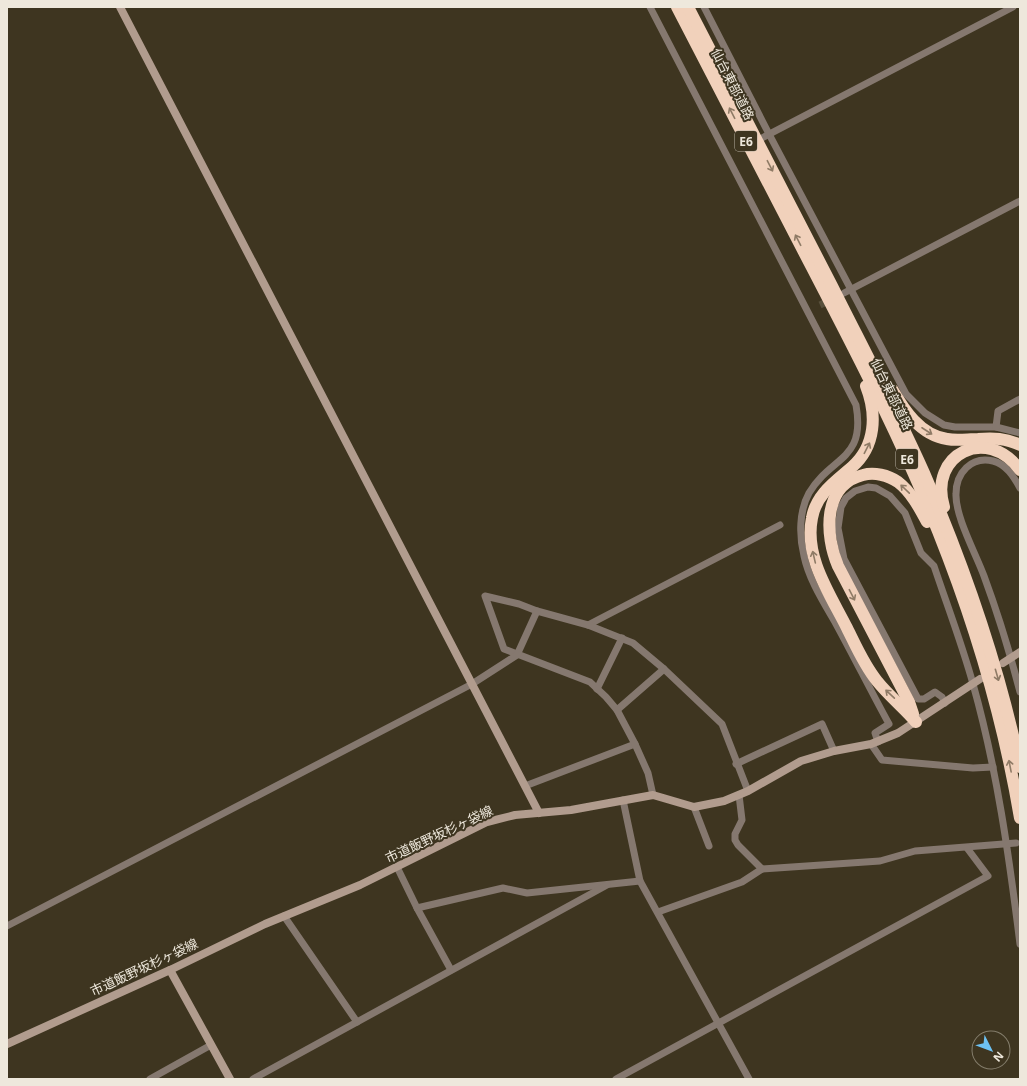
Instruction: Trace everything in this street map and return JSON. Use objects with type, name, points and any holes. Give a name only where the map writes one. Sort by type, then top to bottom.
[{"type":"highway","name":"仙台東部道路","points":[[677,7],[894,408],[924,472],[956,551],[986,638],[1007,711],[1020,767]]},
{"type":"highway","name":"仙台東部道路","points":[[688,7],[820,272],[912,470],[948,556],[980,650],[1009,759],[1020,818]]},
{"type":"highway","points":[[820,272],[899,400],[920,426],[933,435],[946,439],[996,438],[1020,445]]},
{"type":"highway","points":[[820,272],[868,390],[873,424],[870,443],[865,451],[853,466],[826,490],[814,509],[811,525],[814,554],[822,581],[872,674],[916,722]]},
{"type":"highway","points":[[986,638],[976,593],[944,506],[941,489],[942,480],[948,465],[953,458],[960,453],[977,447],[994,449],[1002,452],[1009,456],[1020,470]]},
{"type":"highway","points":[[916,722],[909,702],[835,560],[830,535],[830,511],[837,492],[846,483],[865,474],[879,475],[897,482],[909,492],[927,522],[980,650]]},
{"type":"street","points":[[120,7],[539,813]]},
{"type":"street","points":[[650,7],[856,405],[859,429],[855,443],[846,455],[819,480],[809,493],[802,515],[801,526],[804,556],[816,587],[889,724],[875,733],[875,743],[882,760],[974,768],[993,767]]},
{"type":"street","points":[[704,7],[765,136],[847,291],[902,387],[916,405],[934,420],[944,425],[955,427],[996,427],[1020,433]]},
{"type":"street","points":[[765,136],[1013,7]]},
{"type":"street","points":[[847,291],[1020,202]]},
{"type":"street","points":[[996,427],[998,411],[1020,399]]},
{"type":"street","points":[[1020,488],[1010,472],[998,462],[978,461],[970,464],[961,473],[958,478],[956,495],[959,513],[985,577],[1011,658],[1020,692]]},
{"type":"street","points":[[945,703],[942,697],[935,692],[924,699],[918,699],[916,697],[844,559],[838,528],[839,515],[846,498],[855,491],[868,487],[876,488],[890,496],[901,507],[921,553],[934,566],[976,681],[1008,844],[1020,944]]},
{"type":"street","points":[[588,625],[780,525]]},
{"type":"street","points":[[653,795],[648,773],[617,710],[590,682],[504,649],[485,596],[519,604],[537,611],[588,625],[633,643],[664,669],[722,724],[736,764],[748,791]]},
{"type":"street","points":[[7,926],[472,684],[517,655],[537,611]]},
{"type":"street","points":[[598,689],[622,638]]},
{"type":"street","points":[[1004,663],[1020,652]]},
{"type":"street","points":[[617,710],[664,669]]},
{"type":"street","name":"市道飯野坂杉ヶ袋線","points":[[7,1044],[284,916],[360,886],[397,866],[487,822],[515,815],[570,810],[653,795],[694,807],[724,800],[748,791],[790,766],[817,755],[875,743],[916,722],[976,681]]},
{"type":"street","points":[[736,764],[822,724],[834,751]]},
{"type":"street","points":[[525,786],[635,744]]},
{"type":"street","points":[[739,795],[742,820],[735,834],[735,840],[738,845],[762,869]]},
{"type":"street","points":[[623,800],[640,881],[749,1079]]},
{"type":"street","points":[[694,807],[709,846]]},
{"type":"street","points":[[658,912],[742,882],[762,869],[880,861],[915,851],[1016,843]]},
{"type":"street","points":[[616,1079],[988,876],[967,848]]},
{"type":"street","points":[[397,866],[417,908],[451,970]]},
{"type":"street","points":[[417,908],[503,888],[527,893],[640,881]]},
{"type":"street","points":[[253,1079],[607,885]]},
{"type":"street","points":[[284,916],[357,1022]]},
{"type":"street","points":[[170,970],[230,1079]]},
{"type":"street","points":[[150,1079],[211,1045]]},
{"type":"tunnel","points":[[820,305],[832,299]]}]
